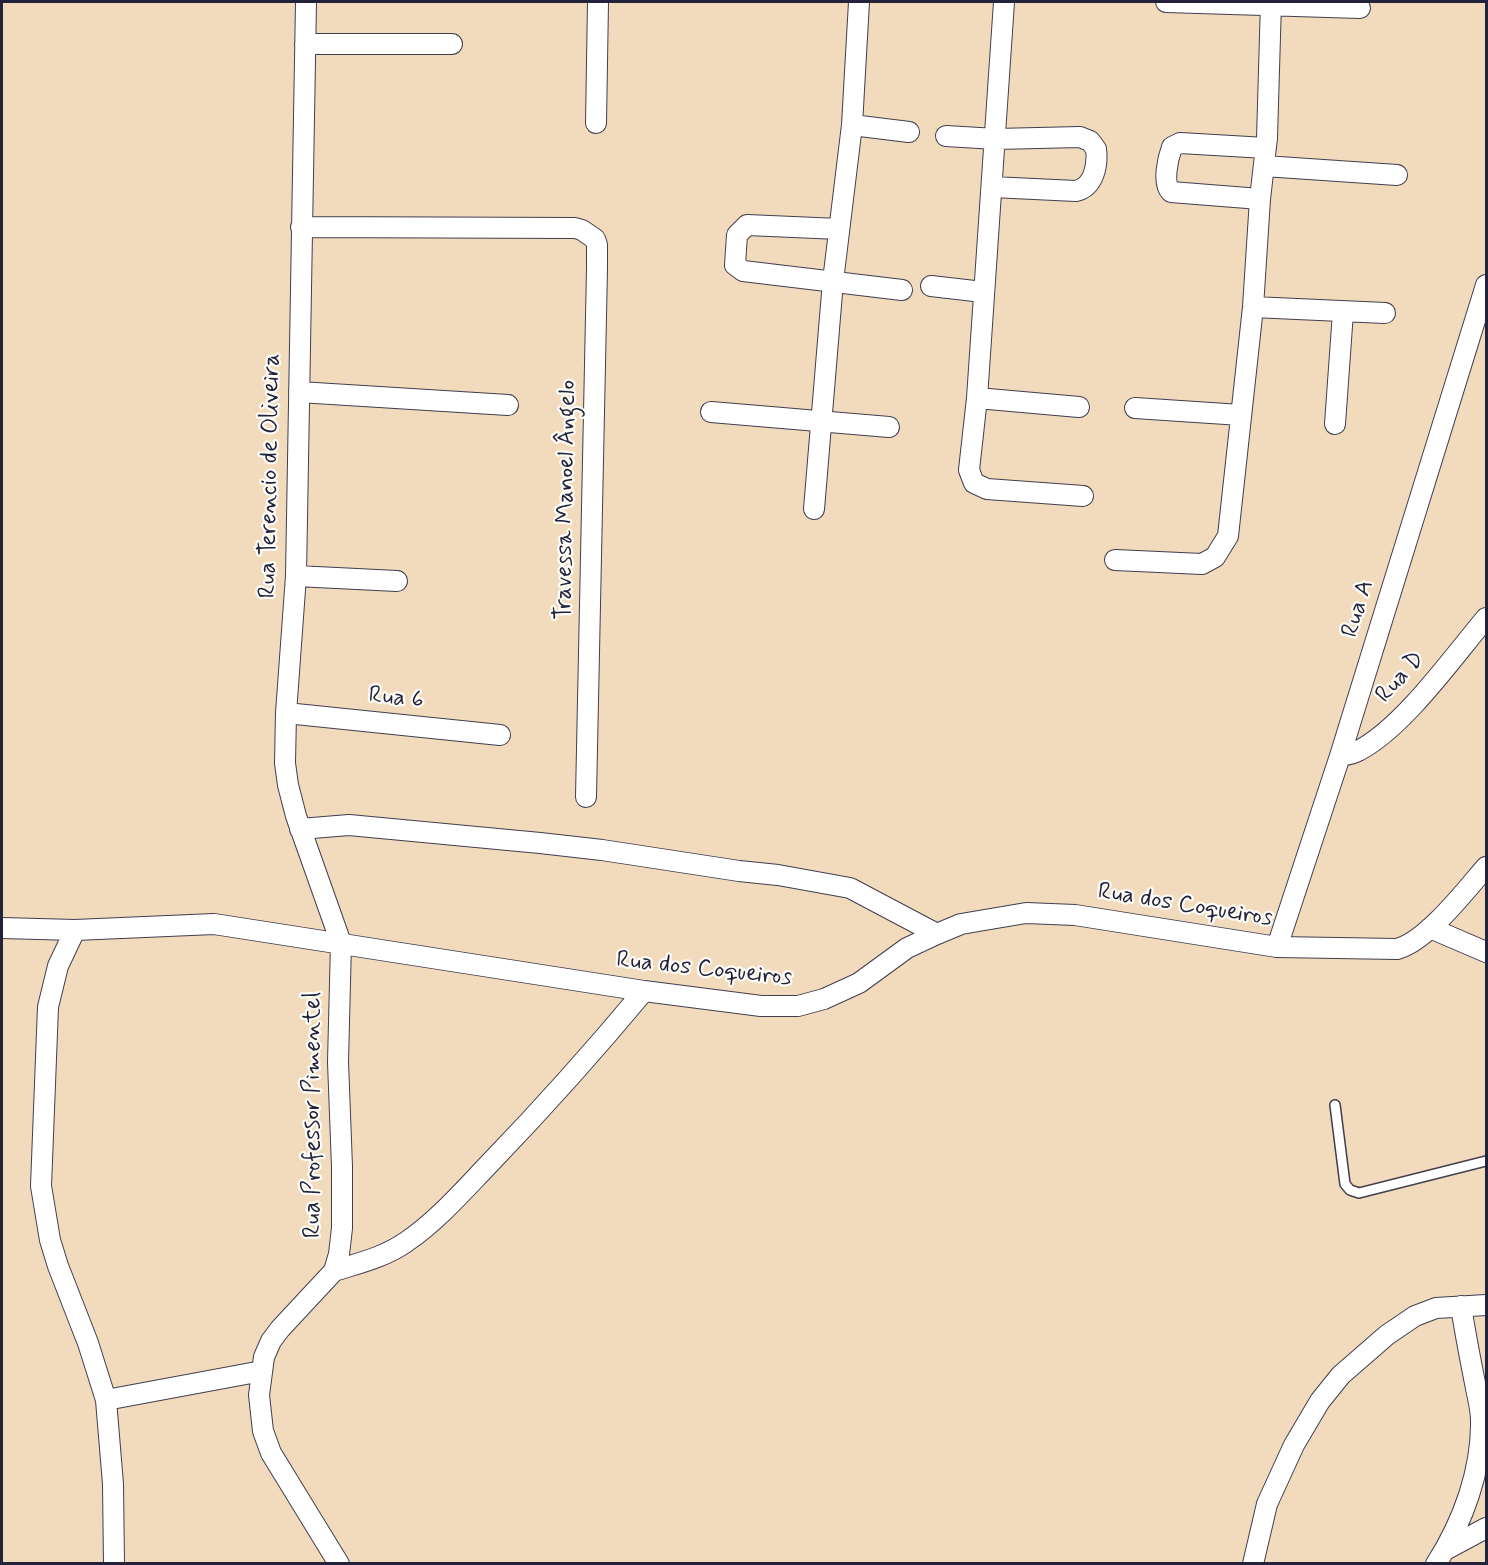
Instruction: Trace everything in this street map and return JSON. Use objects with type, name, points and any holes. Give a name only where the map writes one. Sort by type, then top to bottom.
[{"type":"street","name":"Rua Terencio de Oliveira","points":[[306,2],[296,576],[286,713],[285,763],[288,785],[300,829],[341,943]]},
{"type":"street","points":[[596,123],[598,2]]},
{"type":"street","points":[[814,509],[833,281],[852,125],[859,2]]},
{"type":"street","points":[[1004,2],[977,398],[969,471],[976,485],[987,489],[1083,496]]},
{"type":"street","points":[[1166,3],[1271,3],[1360,8]]},
{"type":"street","points":[[1115,561],[1202,564],[1215,557],[1228,536],[1253,307],[1265,157],[1271,3]]},
{"type":"street","points":[[305,44],[452,44]]},
{"type":"street","points":[[852,125],[909,132]]},
{"type":"street","points":[[946,136],[996,139],[1080,137],[1090,141],[1096,149],[1094,173],[1089,184],[1082,190],[992,187]]},
{"type":"street","points":[[1260,198],[1171,192],[1167,185],[1169,156],[1172,147],[1180,143],[1397,175]]},
{"type":"street","points":[[839,229],[747,225],[737,235],[734,262],[737,268],[743,271],[902,290]]},
{"type":"street","name":"Travessa Manoel Ângelo","points":[[301,227],[563,228],[582,230],[595,239],[597,245],[586,797]]},
{"type":"street","name":"Rua A","points":[[1277,947],[1340,756],[1486,285]]},
{"type":"street","points":[[931,286],[983,292]]},
{"type":"street","points":[[1253,307],[1386,313]]},
{"type":"street","points":[[1335,424],[1343,312]]},
{"type":"street","points":[[299,393],[508,405]]},
{"type":"street","points":[[977,398],[1078,407]]},
{"type":"street","points":[[1135,408],[1241,414]]},
{"type":"street","points":[[711,412],[889,427]]},
{"type":"street","points":[[296,576],[397,581]]},
{"type":"street","name":"Rua D","points":[[1340,756],[1356,752],[1388,730],[1486,618]]},
{"type":"street","name":"Rua 6","points":[[286,713],[500,735]]},
{"type":"street","points":[[300,829],[349,825],[540,843],[778,875],[850,888],[937,934]]},
{"type":"street","name":"Rua dos Coqueiros","points":[[2,928],[75,930],[214,924],[644,991],[761,1006],[798,1006],[824,999],[859,983],[907,948],[937,934],[962,924],[1026,913],[1075,915],[1277,947],[1397,949],[1405,947],[1430,928],[1486,867]]},
{"type":"street","points":[[1430,928],[1486,952]]},
{"type":"street","points":[[75,930],[58,966],[48,1006],[41,1186],[50,1240],[106,1400],[113,1484],[114,1563]]},
{"type":"street","name":"Rua Professor Pimentel","points":[[339,1563],[271,1453],[260,1413],[260,1395],[264,1357],[271,1341],[334,1271],[339,1254],[342,1228],[338,1062],[341,943]]},
{"type":"street","points":[[334,1271],[375,1258],[405,1243],[425,1227],[548,1103],[644,991]]},
{"type":"street","points":[[1253,1563],[1267,1504],[1294,1445],[1330,1387],[1387,1335],[1415,1316],[1436,1308],[1486,1305]]},
{"type":"street","points":[[1440,1557],[1474,1479],[1480,1452],[1481,1418],[1461,1306]]},
{"type":"street","points":[[106,1400],[262,1371]]},
{"type":"street","points":[[1440,1557],[1486,1528]]},
{"type":"lane","points":[[1335,1105],[1345,1184],[1350,1190],[1359,1193],[1486,1161]]}]
